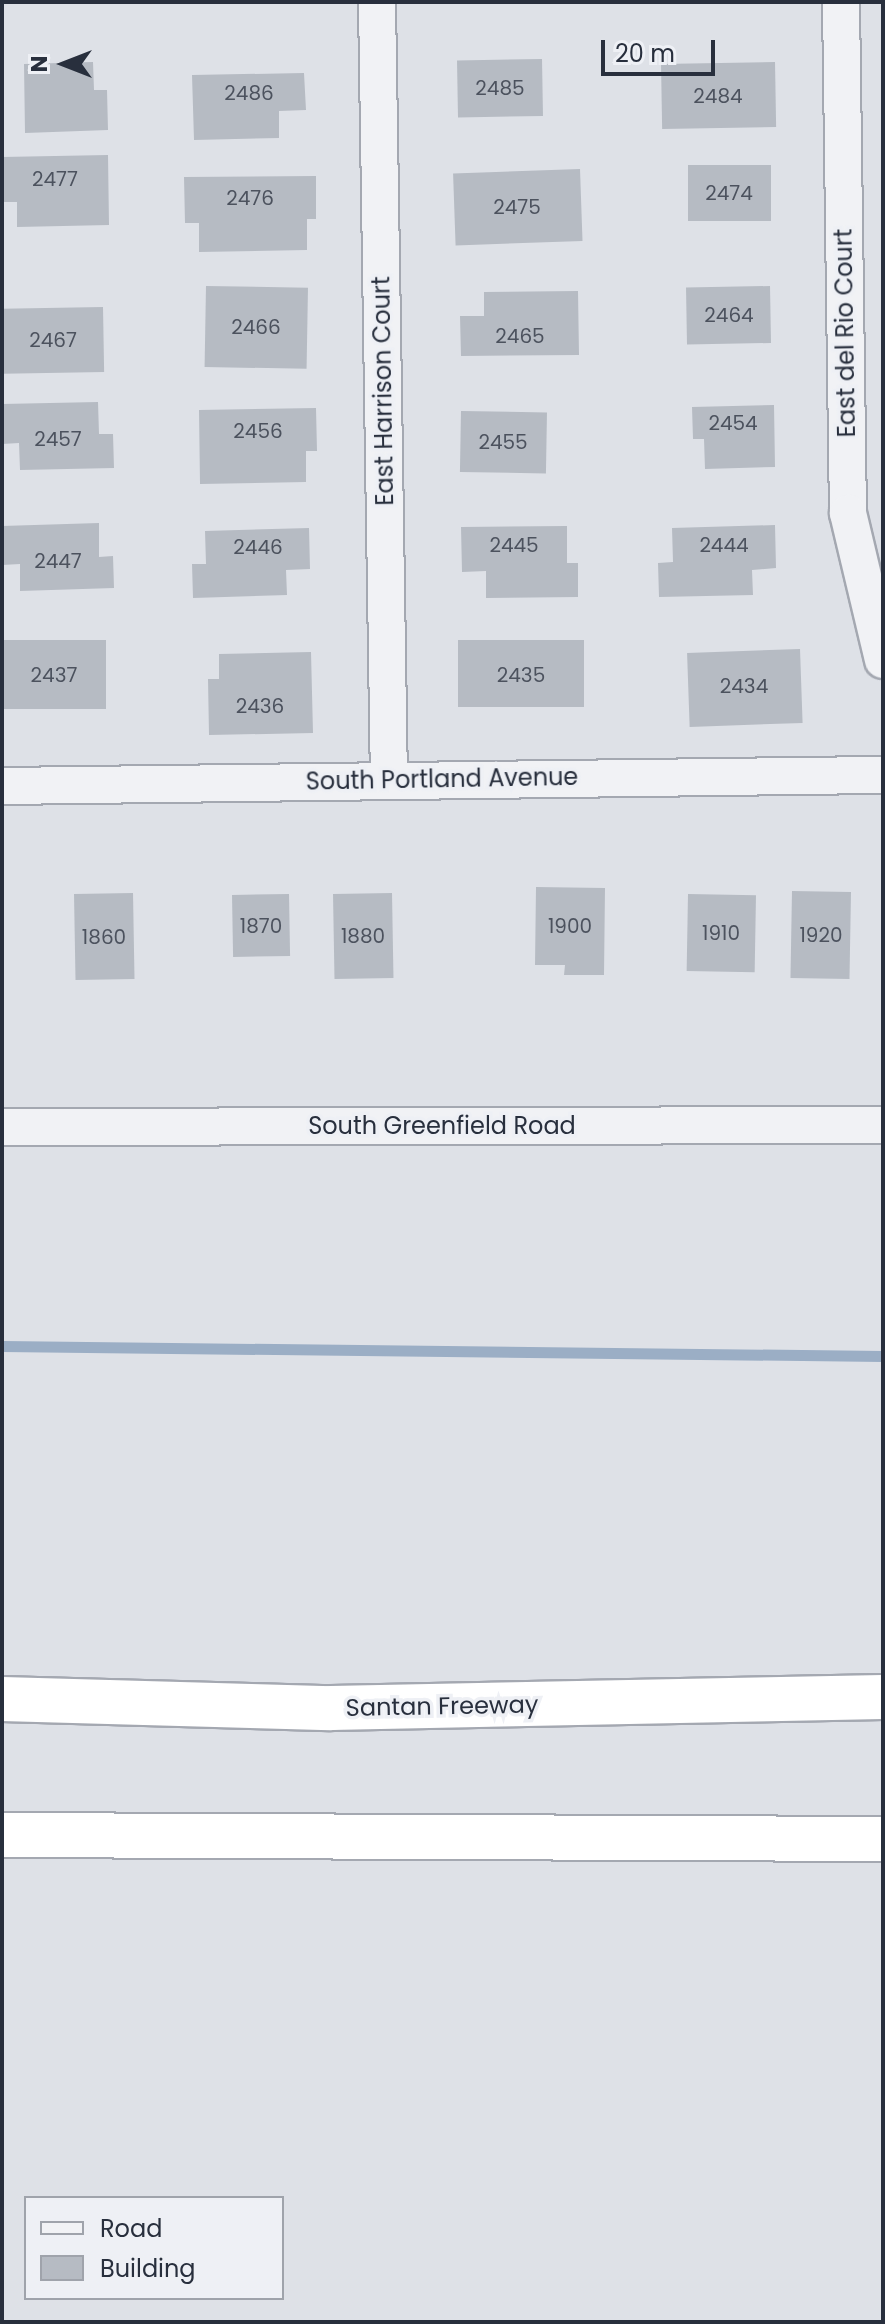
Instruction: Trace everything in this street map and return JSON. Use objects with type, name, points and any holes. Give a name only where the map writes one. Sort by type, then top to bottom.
[{"type":"highway","name":"Santan Freeway","points":[[2,1699],[331,1708],[883,1697]]},
{"type":"highway","points":[[2,1835],[883,1839]]},
{"type":"street","name":"East Harrison Court","points":[[377,2],[389,779]]},
{"type":"street","name":"East del Rio Court","points":[[841,2],[848,513],[883,660]]},
{"type":"street","name":"South Portland Avenue","points":[[2,786],[883,775]]},
{"type":"street","name":"South Greenfield Road","points":[[2,1127],[883,1125]]},
{"type":"building","points":[[542,59],[543,116],[458,117],[457,60]]},
{"type":"building","points":[[93,62],[94,90],[107,90],[108,130],[25,133],[24,64]]},
{"type":"building","points":[[775,62],[776,127],[662,129],[661,64]]},
{"type":"building","points":[[304,73],[306,110],[279,111],[279,138],[194,140],[192,75]]},
{"type":"building","points":[[108,155],[109,225],[17,227],[17,202],[2,202],[2,157]]},
{"type":"building","points":[[688,165],[771,165],[771,221],[688,221]]},
{"type":"building","points":[[580,169],[583,241],[456,245],[453,173]]},
{"type":"building","points":[[316,176],[316,219],[307,219],[307,250],[199,252],[199,223],[185,223],[184,177]]},
{"type":"building","points":[[206,286],[308,288],[307,369],[205,367]]},
{"type":"building","points":[[770,286],[771,343],[687,344],[686,287]]},
{"type":"building","points":[[578,291],[579,355],[461,356],[460,316],[484,316],[484,292]]},
{"type":"building","points":[[103,307],[104,372],[3,374],[2,309]]},
{"type":"building","points":[[98,402],[99,434],[113,434],[114,468],[20,470],[19,443],[2,444],[2,404]]},
{"type":"building","points":[[774,405],[775,467],[705,469],[704,439],[693,439],[692,407]]},
{"type":"building","points":[[316,408],[317,451],[306,451],[306,482],[200,484],[199,410]]},
{"type":"building","points":[[461,411],[547,413],[546,473],[460,472]]},
{"type":"building","points":[[99,523],[99,557],[113,556],[114,588],[20,591],[20,564],[2,565],[2,526]]},
{"type":"building","points":[[775,525],[776,568],[752,570],[753,595],[659,597],[658,563],[673,562],[672,528]]},
{"type":"building","points":[[567,526],[567,563],[578,563],[578,597],[486,598],[486,571],[462,572],[461,527]]},
{"type":"building","points":[[309,528],[310,569],[286,570],[287,595],[193,598],[192,564],[206,564],[205,531]]},
{"type":"building","points":[[2,640],[106,640],[106,709],[2,709]]},
{"type":"building","points":[[458,640],[584,640],[584,707],[458,707]]},
{"type":"building","points":[[800,649],[803,723],[690,727],[687,653]]},
{"type":"building","points":[[311,652],[313,733],[209,735],[208,679],[219,679],[219,654]]},
{"type":"building","points":[[536,887],[605,888],[604,975],[564,975],[565,965],[535,965]]},
{"type":"building","points":[[792,891],[851,892],[849,979],[790,978]]},
{"type":"building","points":[[133,893],[135,979],[76,980],[74,894]]},
{"type":"building","points":[[392,893],[393,978],[334,979],[333,894]]},
{"type":"building","points":[[289,894],[290,956],[233,957],[232,895]]},
{"type":"building","points":[[688,894],[756,895],[755,972],[687,971]]},
{"type":"waterway","points":[[2,1346],[883,1356]]}]
